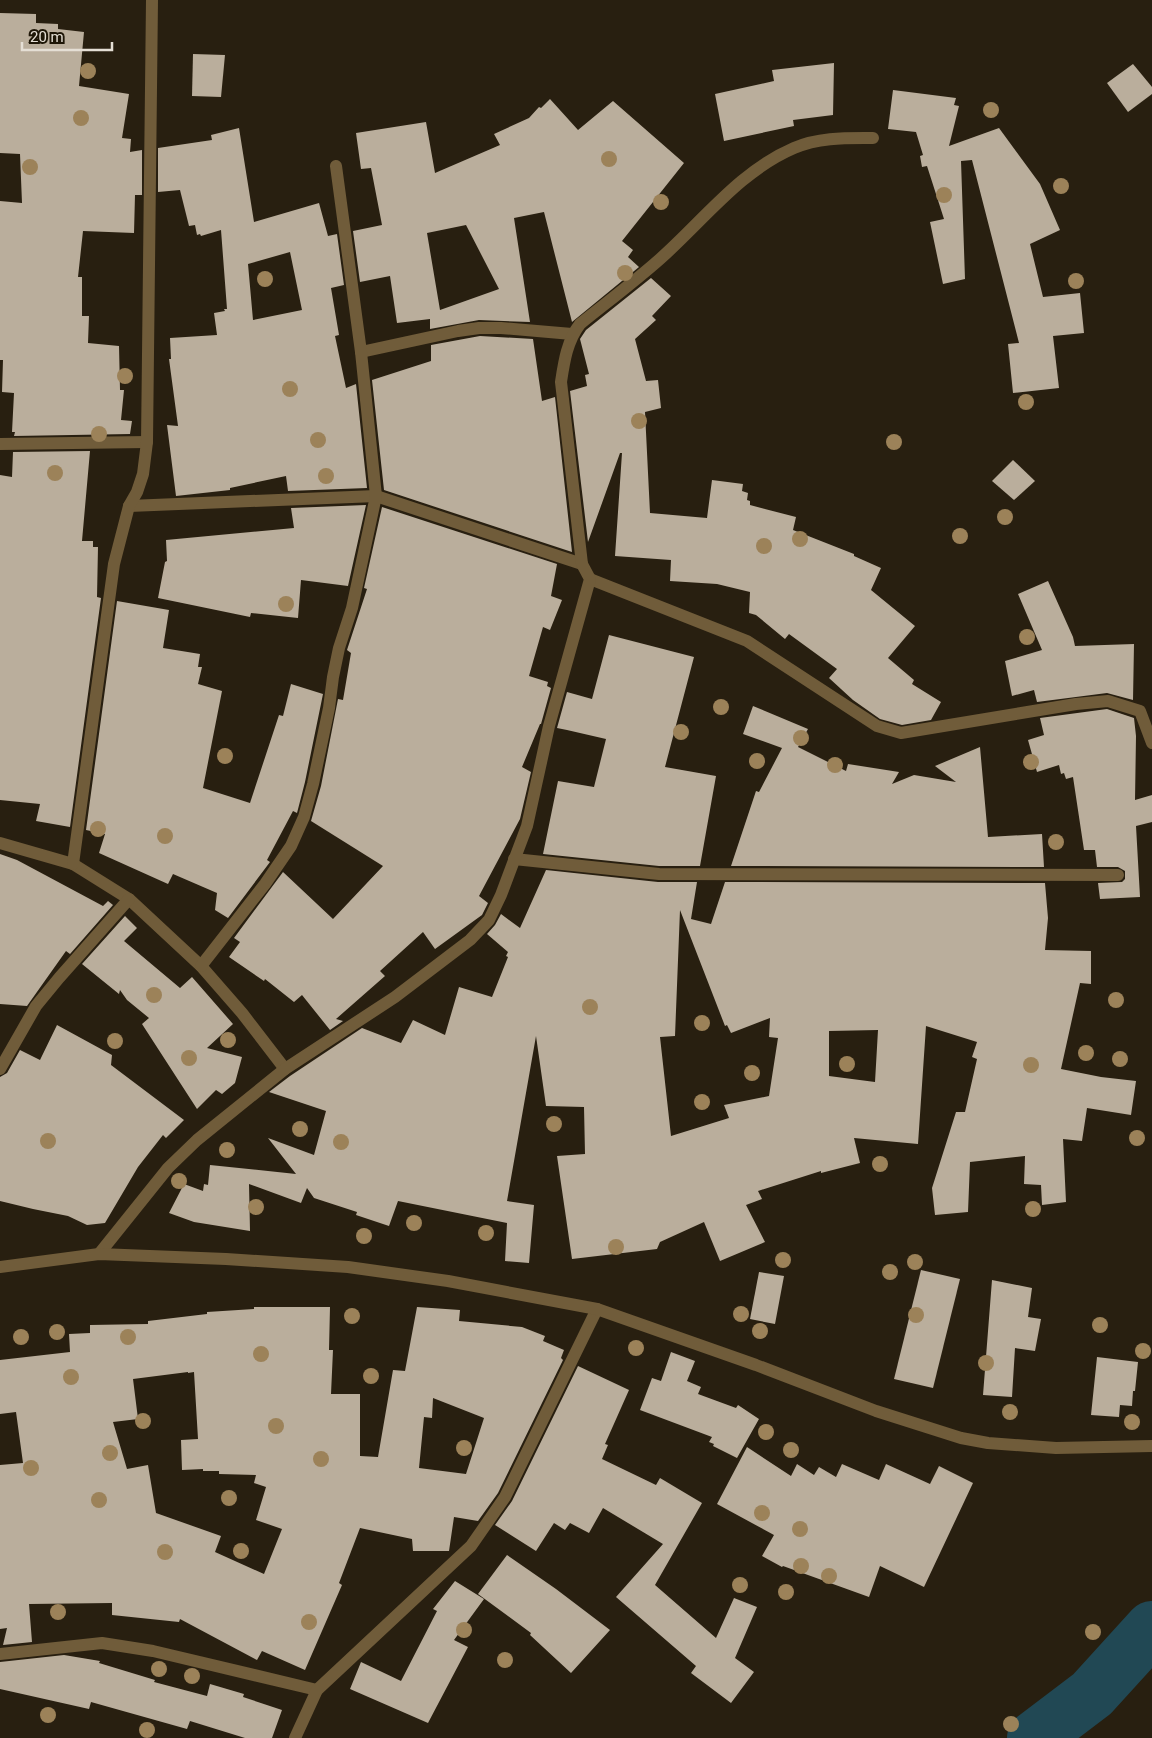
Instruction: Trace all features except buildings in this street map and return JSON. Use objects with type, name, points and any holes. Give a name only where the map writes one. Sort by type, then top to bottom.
[{"type":"street","points":[[73,864],[114,564],[129,506],[137,492],[143,474],[147,442],[152,0]]},
{"type":"street","points":[[873,138],[830,139],[795,148],[760,167],[722,199],[660,259],[580,324],[572,334],[561,382],[582,564],[590,580],[747,641],[876,726],[901,733],[1076,704],[1108,701],[1140,711],[1152,743]]},
{"type":"street","points":[[200,966],[265,884],[290,846],[304,816],[315,775],[339,648],[352,608],[376,496],[362,352],[336,166]]},
{"type":"street","points":[[362,352],[479,328],[572,334]]},
{"type":"street","points":[[0,444],[147,442]]},
{"type":"street","points":[[129,506],[376,496],[582,564]]},
{"type":"street","points":[[99,1254],[174,1163],[197,1140],[285,1069],[394,997],[470,940],[488,920],[501,895],[527,826],[549,726],[590,580]]},
{"type":"street","points":[[0,843],[73,864],[129,899],[200,966],[242,1013],[285,1069]]},
{"type":"street","points":[[514,859],[658,874],[1118,875]]},
{"type":"street","points":[[0,1069],[36,1006],[129,899]]},
{"type":"street","points":[[0,1267],[99,1254],[226,1259],[348,1267],[448,1280],[597,1310],[756,1365],[876,1410],[961,1438],[988,1443],[1056,1448],[1152,1446]]},
{"type":"street","points":[[295,1738],[317,1690],[471,1546],[505,1497],[597,1310]]},
{"type":"street","points":[[0,1654],[102,1643],[152,1651],[317,1690]]},
{"type":"waterway","points":[[1034,1738],[1092,1694],[1152,1628]]}]
